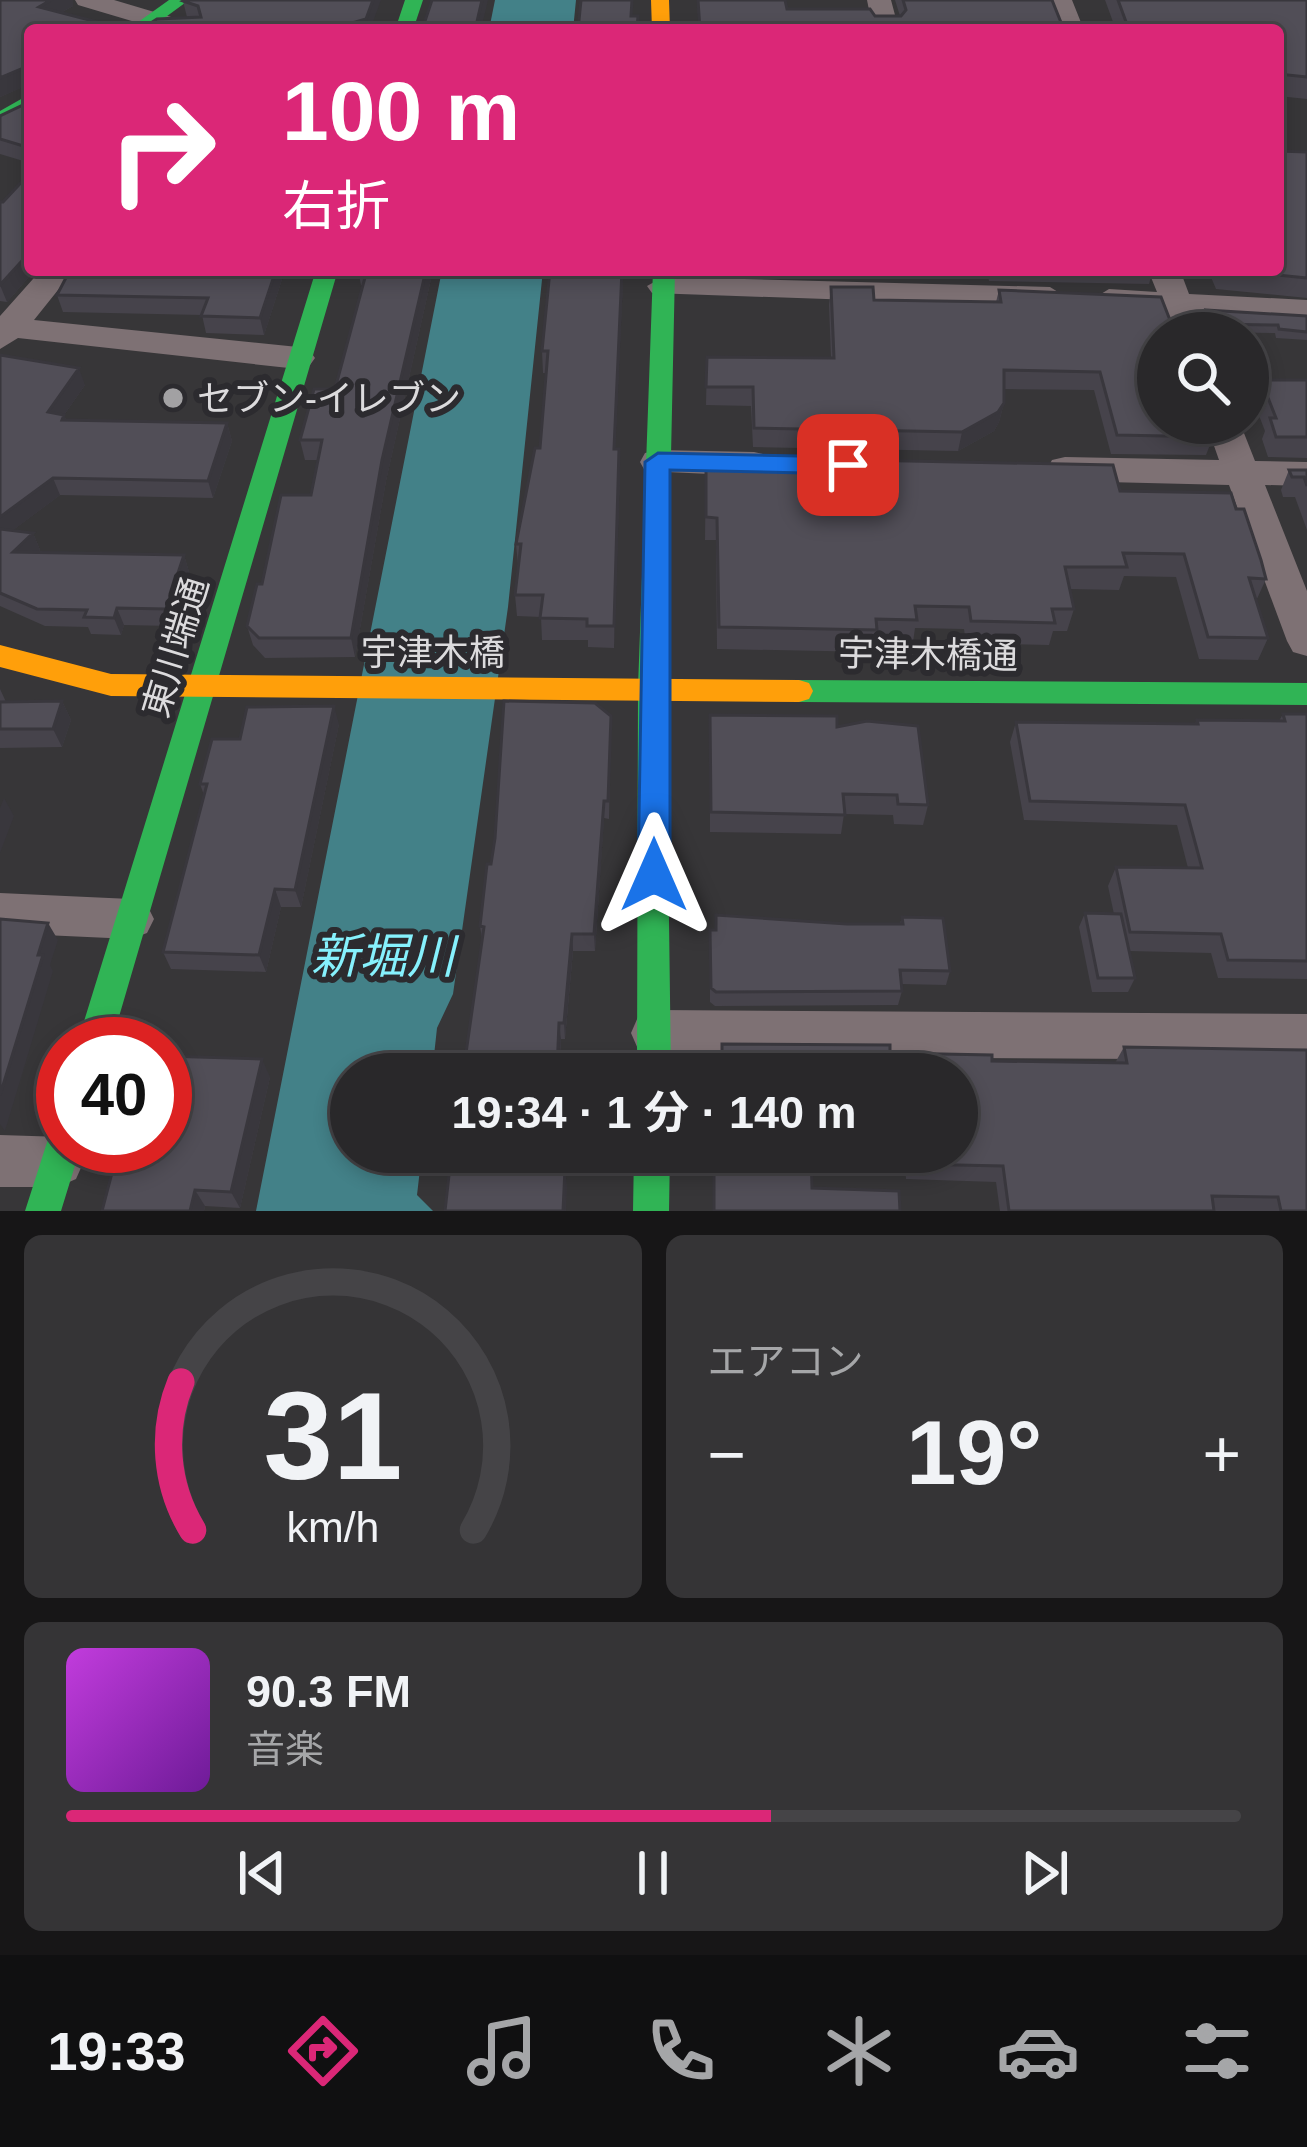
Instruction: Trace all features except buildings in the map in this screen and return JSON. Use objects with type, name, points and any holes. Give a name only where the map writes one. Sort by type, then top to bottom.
[{"type":"street","points":[[87,0],[139,24]]},
{"type":"street","points":[[146,24],[180,0]]},
{"type":"street","points":[[3,331],[53,276]]},
{"type":"street","name":"東川端通","points":[[102,1017],[325,276]]},
{"type":"street","points":[[1307,310],[1170,285],[664,278],[652,688],[654,1053],[1307,1037]]},
{"type":"street","points":[[3,331],[298,358]]},
{"type":"street","points":[[1231,444],[1307,641]]},
{"type":"street","points":[[658,462],[779,464]]},
{"type":"street","points":[[1034,469],[1307,474]]},
{"type":"street","points":[[0,656],[111,685],[201,688]]},
{"type":"street","name":"宇津木橋","points":[[201,688],[548,688]]},
{"type":"street","name":"宇津木橋通","points":[[548,688],[1307,694]]},
{"type":"street","points":[[0,913],[131,919]]},
{"type":"street","points":[[0,1161],[36,1156]]},
{"type":"street","points":[[43,1211],[54,1173]]},
{"type":"street","points":[[651,1211],[652,1173]]},
{"type":"water","points":[[495,0],[576,0],[574,24],[490,24]]},
{"type":"water","name":"新堀川","points":[[441,276],[542,276],[508,607],[453,994],[437,1028],[434,1053],[330,1053],[330,1173],[420,1173],[417,1195],[433,1211],[256,1211]]},
{"type":"traffic: fast","points":[[145,24],[180,0]]},
{"type":"traffic: fast","points":[[406,24],[414,0]]},
{"type":"traffic: fast","points":[[0,120],[24,104]]},
{"type":"traffic: fast","points":[[102,1017],[325,276]]},
{"type":"traffic: fast","points":[[654,1053],[652,688],[664,276]]},
{"type":"traffic: fast","points":[[799,691],[1307,694]]},
{"type":"traffic: fast","points":[[43,1211],[55,1173]]},
{"type":"traffic: fast","points":[[651,1211],[652,1173]]},
{"type":"traffic: slow","points":[[660,0],[661,24]]},
{"type":"traffic: slow","points":[[0,656],[111,685],[799,691]]},
{"type":"place","name":"セブン-イレブン","points":[[173,398]]},
{"type":"route","points":[[654,875],[652,688],[658,462],[848,465]]}]
